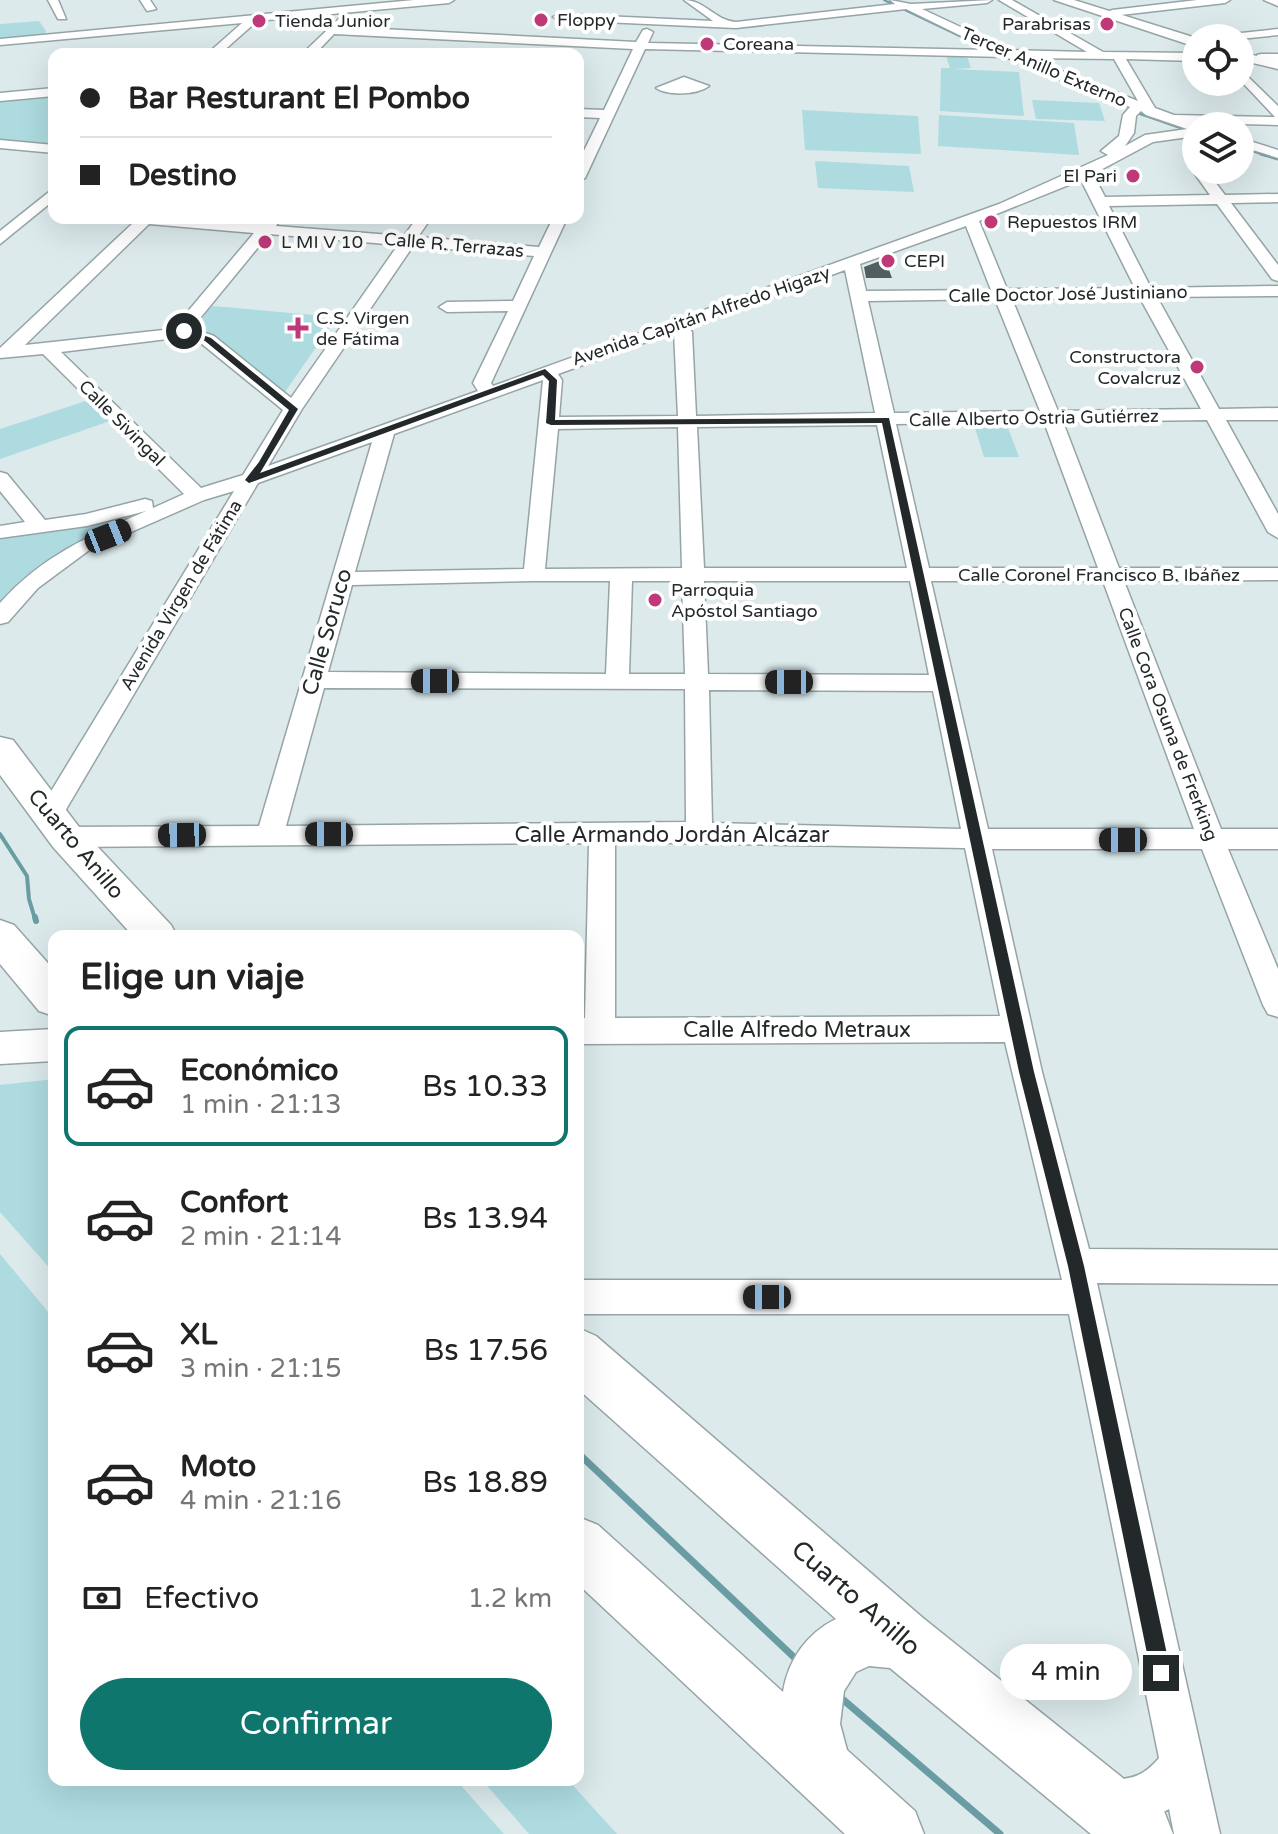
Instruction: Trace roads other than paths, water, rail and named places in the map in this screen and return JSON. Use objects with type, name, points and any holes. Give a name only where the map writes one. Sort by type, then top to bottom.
[{"type":"highway","name":"Cuarto Anillo","points":[[0,749],[58,827],[152,930]]},
{"type":"highway","points":[[0,936],[48,992]]},
{"type":"highway","name":"Cuarto Anillo","points":[[584,1359],[902,1639],[1122,1818]]},
{"type":"highway","points":[[584,1551],[892,1834]]},
{"type":"highway","points":[[820,1767],[809,1724],[815,1682],[835,1651],[866,1636],[902,1639]]},
{"type":"main road","points":[[1061,0],[1182,42]]},
{"type":"main road","points":[[1074,0],[1113,6],[1182,40]]},
{"type":"main road","points":[[1091,11],[1113,6]]},
{"type":"main road","points":[[1254,61],[1278,64]]},
{"type":"main road","points":[[0,1048],[48,1045]]},
{"type":"street","points":[[53,0],[62,17]]},
{"type":"street","points":[[314,48],[346,15],[317,0]]},
{"type":"street","points":[[0,42],[49,28],[149,28],[449,0]]},
{"type":"street","points":[[537,48],[570,0]]},
{"type":"street","points":[[689,0],[723,22]]},
{"type":"street","points":[[559,17],[723,22],[736,25],[902,5],[987,0]]},
{"type":"street","points":[[1004,0],[1101,55]]},
{"type":"street","points":[[1113,6],[1134,10],[1225,0]]},
{"type":"street","points":[[1269,0],[1278,3]]},
{"type":"street","points":[[136,11],[148,5],[166,8]]},
{"type":"street","name":"Tercer Anillo Externo","points":[[902,5],[1000,52],[1034,59],[1182,125]]},
{"type":"street","points":[[794,6],[826,24]]},
{"type":"street","points":[[49,28],[62,17],[77,16]]},
{"type":"street","points":[[220,48],[254,18]]},
{"type":"street","points":[[584,165],[652,21]]},
{"type":"street","points":[[432,40],[446,23]]},
{"type":"street","points":[[686,73],[706,68],[699,63],[703,23]]},
{"type":"street","points":[[128,45],[149,28]]},
{"type":"street","points":[[923,31],[945,28]]},
{"type":"street","points":[[332,30],[432,40],[1000,52]]},
{"type":"street","points":[[1254,35],[1278,33]]},
{"type":"street","points":[[865,38],[851,40],[869,51]]},
{"type":"street","points":[[1034,59],[1117,55],[1182,48]]},
{"type":"street","points":[[1117,55],[1144,110]]},
{"type":"street","points":[[1254,76],[1278,114]]},
{"type":"street","points":[[0,97],[48,93]]},
{"type":"street","name":"Avenida Capitán Alfredo Higazy","points":[[0,532],[41,528],[193,492],[385,431],[485,387],[545,371],[676,325],[832,267],[1074,168],[1119,145],[1130,132],[1131,111],[1144,110]]},
{"type":"street","points":[[584,113],[608,114]]},
{"type":"street","points":[[1165,118],[1182,120]]},
{"type":"street","points":[[1254,122],[1278,121]]},
{"type":"street","name":"Avenida Capitán Alfredo Higazy","points":[[256,472],[485,387],[971,220],[1085,173],[1150,138],[1182,152]]},
{"type":"street","points":[[1,145],[48,149]]},
{"type":"street","points":[[1254,146],[1278,154]]},
{"type":"street","points":[[1085,173],[1146,293],[1278,532]]},
{"type":"street","points":[[1209,184],[1278,276]]},
{"type":"street","points":[[0,239],[48,197]]},
{"type":"street","points":[[1098,202],[1278,198]]},
{"type":"street","points":[[11,209],[48,212]]},
{"type":"street","name":"Calle Cora Osuna de Frerking","points":[[971,220],[1052,418],[1212,841],[1278,1005]]},
{"type":"street","points":[[5,352],[141,224]]},
{"type":"street","points":[[5,352],[163,338],[184,331],[269,224]]},
{"type":"street","name":"Calle R. Terrazas","points":[[269,224],[409,241],[544,252]]},
{"type":"street","name":"Avenida Virgen de Fátima","points":[[58,827],[293,409],[420,224]]},
{"type":"street","points":[[485,387],[518,306],[557,224]]},
{"type":"street","points":[[832,267],[858,296],[921,575],[1017,1029],[1079,1282],[1180,1767],[1197,1834]]},
{"type":"street","name":"Calle Doctor José Justiniano","points":[[858,296],[1278,291]]},
{"type":"street","points":[[447,307],[518,306]]},
{"type":"street","points":[[676,325],[684,332],[690,421],[699,832]]},
{"type":"street","points":[[184,331],[208,340],[293,409]]},
{"type":"street","name":"Calle Sivingal","points":[[48,349],[193,492]]},
{"type":"street","points":[[534,575],[551,423],[553,380],[545,371]]},
{"type":"street","name":"Calle Alberto Ostria Gutiérrez","points":[[551,423],[1278,414]]},
{"type":"street","name":"Calle Soruco","points":[[270,834],[385,431]]},
{"type":"street","points":[[0,478],[41,528]]},
{"type":"street","name":"Avenida Capitán Alfredo Higazy","points":[[0,617],[30,583],[81,547],[193,492]]},
{"type":"street","name":"Calle Coronel Francisco B. Ibáñez","points":[[343,579],[534,575],[1278,574]]},
{"type":"street","points":[[617,681],[621,577]]},
{"type":"street","points":[[313,680],[942,683]]},
{"type":"street","name":"Calle Armando Jordán Alcázar","points":[[58,827],[270,834],[699,832],[976,839],[1278,839]]},
{"type":"street","points":[[589,1031],[602,834]]},
{"type":"street","name":"Calle Alfredo Metraux","points":[[589,1031],[1017,1029]]},
{"type":"street","points":[[584,1297],[1079,1282],[1278,1267]]},
{"type":"street","points":[[1122,1818],[1126,1804],[1148,1798],[1167,1786],[1180,1767]]},
{"type":"waterway","points":[[884,0],[989,50]]},
{"type":"waterway","points":[[999,55],[1124,106]]},
{"type":"waterway","points":[[1137,113],[1182,129]]},
{"type":"waterway","points":[[1254,152],[1261,154]]},
{"type":"waterway","points":[[1261,154],[1278,159]]},
{"type":"waterway","points":[[1261,154],[1267,156]]},
{"type":"waterway","points":[[0,834],[27,876],[35,919]]},
{"type":"waterway","points":[[35,917],[36,921]]},
{"type":"waterway","points":[[584,1459],[799,1662]]},
{"type":"waterway","points":[[840,1697],[1000,1834]]},
{"type":"place","name":"Floppy","points":[[541,20]]},
{"type":"place","name":"Tienda Junior","points":[[259,21]]},
{"type":"place","name":"Parabrisas","points":[[1107,24]]},
{"type":"place","name":"Coreana","points":[[707,44]]},
{"type":"place","name":"El Pari","points":[[1133,176]]},
{"type":"place","name":"Repuestos IRM","points":[[991,222]]},
{"type":"place","name":"L MI V 10","points":[[265,242]]},
{"type":"place","name":"CEPI","points":[[888,261]]},
{"type":"place","name":"C.S. Virgen de Fátima","points":[[298,328]]},
{"type":"place","name":"Constructora Covalcruz","points":[[1197,367]]},
{"type":"place","name":"Parroquia Apóstol Santiago","points":[[655,600]]}]
